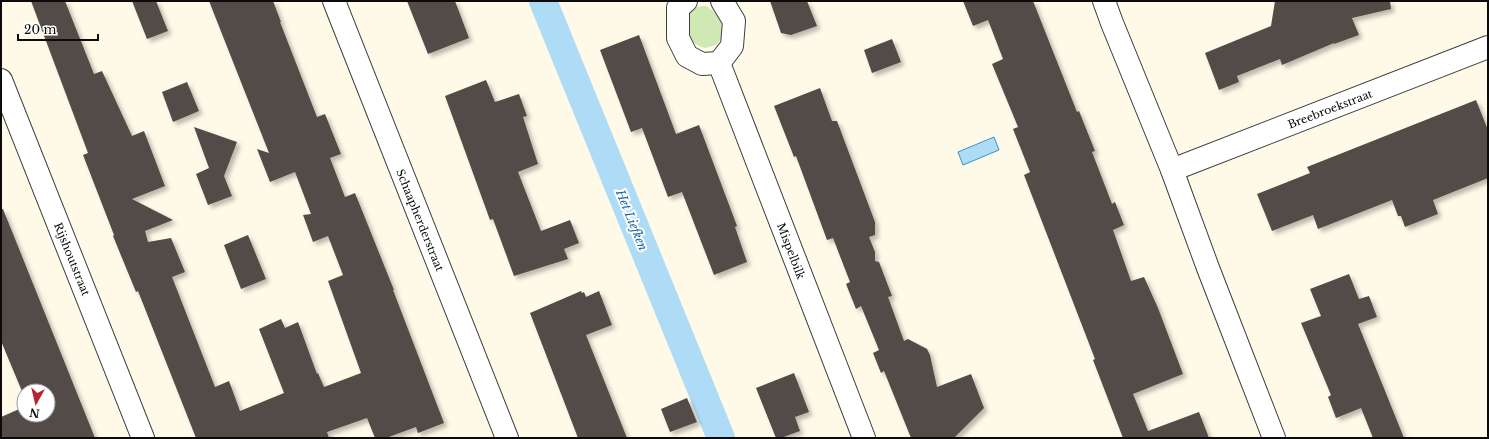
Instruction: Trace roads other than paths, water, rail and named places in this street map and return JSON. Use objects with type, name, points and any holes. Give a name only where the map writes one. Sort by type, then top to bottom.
[{"type":"street","name":"Schaapherderstraat","points":[[334,1],[507,438]]},
{"type":"street","points":[[686,1],[678,8],[678,38],[686,56],[702,64],[719,63],[732,46],[734,21],[722,1]]},
{"type":"street","points":[[1104,1],[1172,170],[1208,268],[1274,438]]},
{"type":"street","name":"Breebroekstraat","points":[[1172,170],[1488,47]]},
{"type":"street","name":"Mispelbilk","points":[[719,63],[864,438]]},
{"type":"street","name":"Rijshoutstraat","points":[[1,80],[143,438]]},
{"type":"water","points":[[994,137],[999,150],[963,165],[958,152]]},
{"type":"waterway","name":"Het Liefken","points":[[543,1],[721,438]]}]
